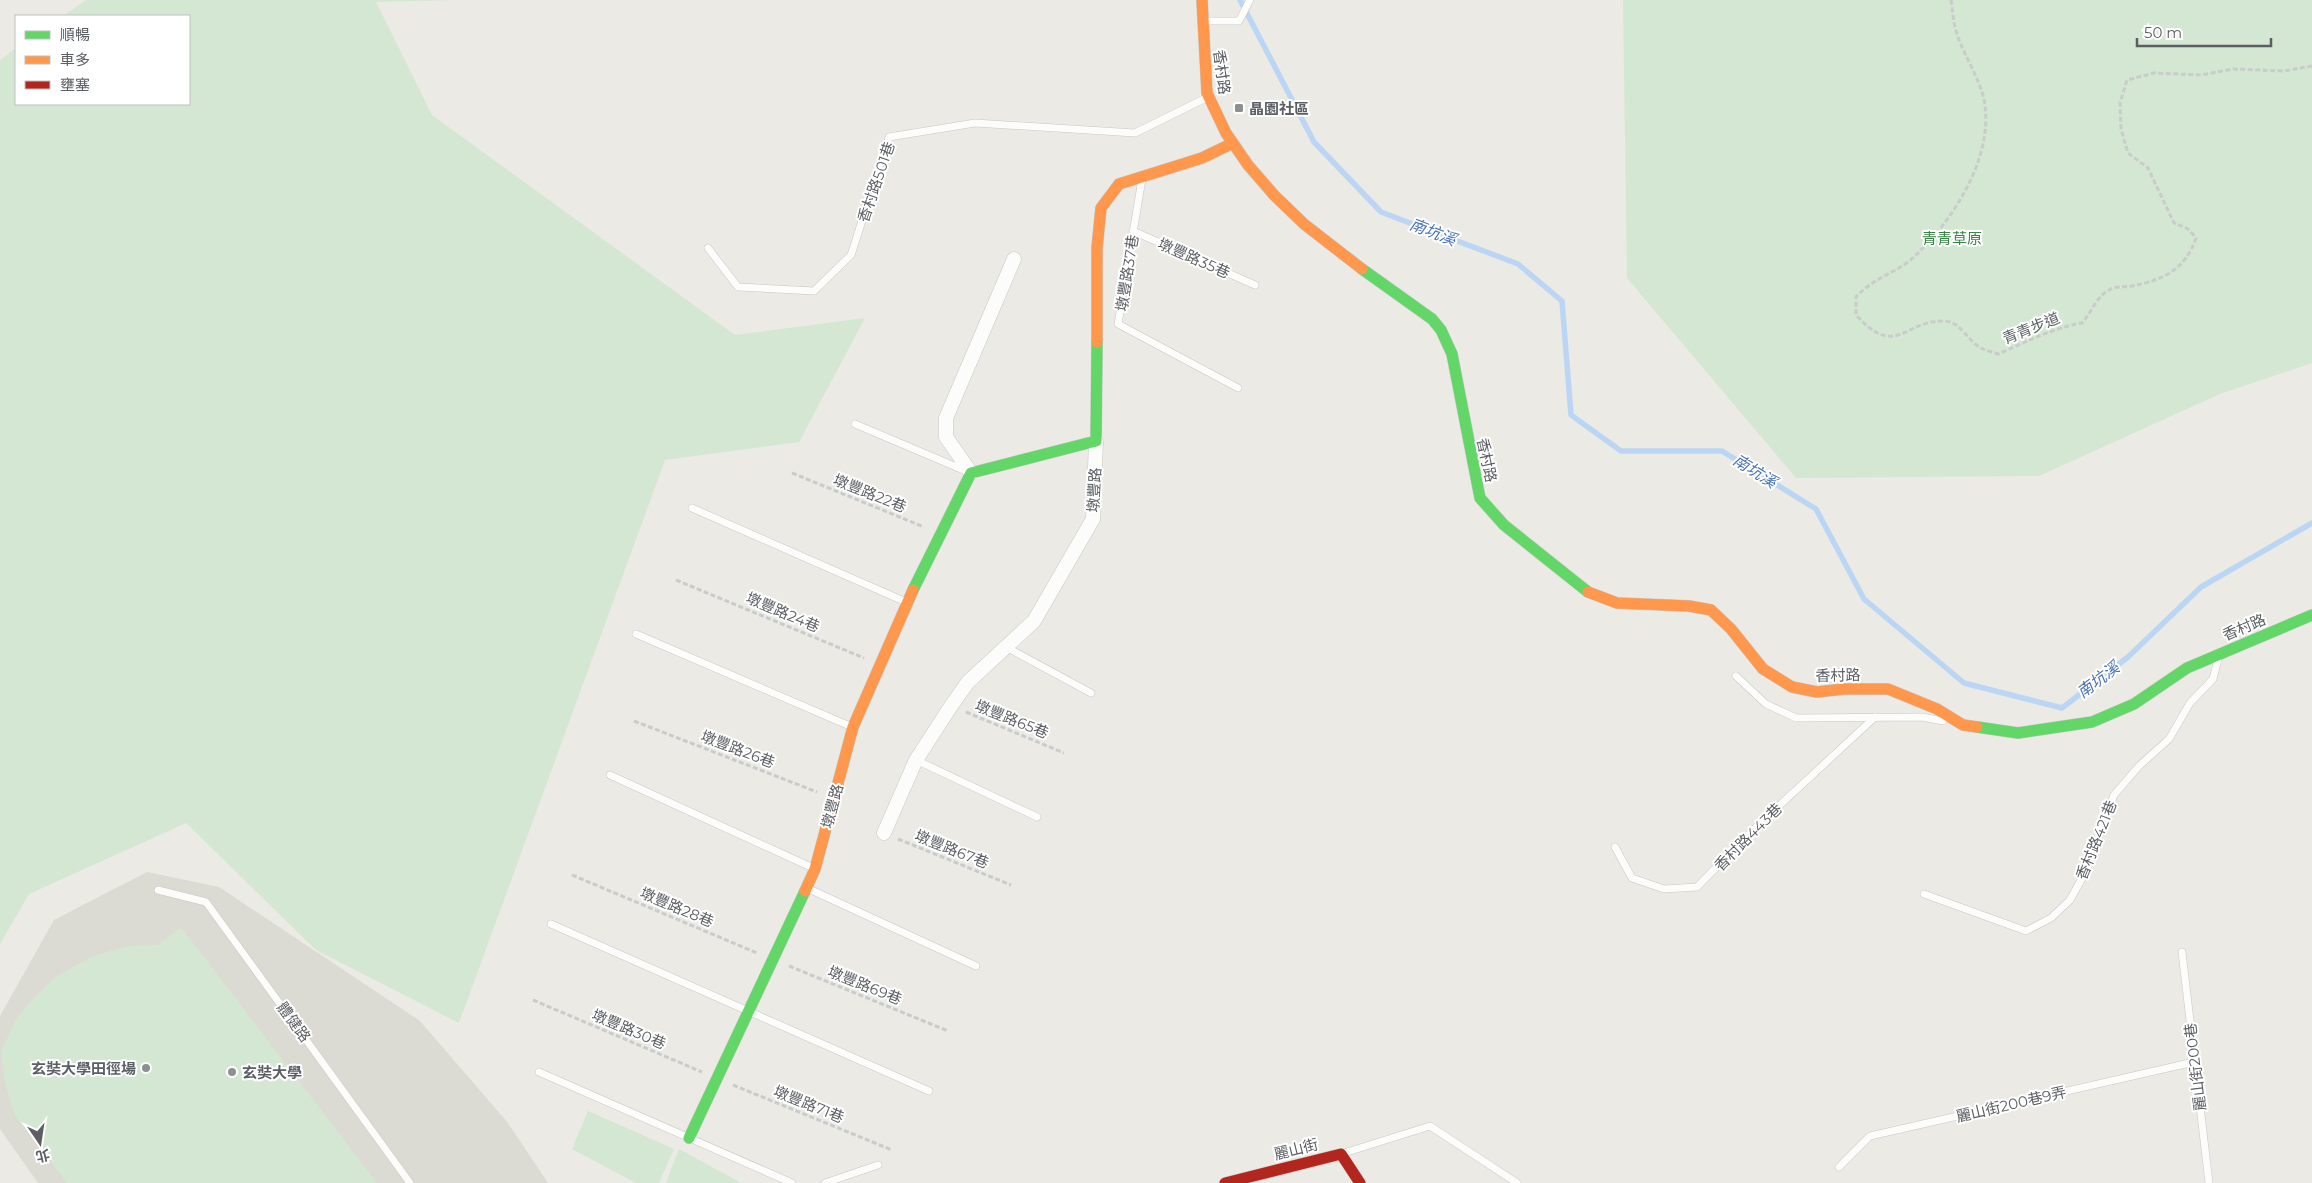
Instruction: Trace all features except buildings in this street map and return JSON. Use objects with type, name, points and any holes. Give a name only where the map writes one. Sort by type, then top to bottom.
[{"type":"street","name":"香村路","points":[[1202,0],[1208,96],[1231,144],[1272,193],[1347,260],[1432,319],[1437,325],[1452,354],[1480,498],[1504,525],[1585,591],[1617,603],[1690,606],[1711,610],[1731,629],[1763,669],[1792,687],[1817,692],[1844,689],[1888,689],[1938,710],[1963,725],[2018,733],[2092,722],[2134,704],[2187,668],[2312,615]]},
{"type":"street","name":"墩豐路","points":[[884,833],[916,760],[951,706],[968,682],[1034,621],[1094,520],[1097,248],[1101,208],[1119,184],[1202,158],[1231,144]]},
{"type":"street","points":[[1014,259],[946,418],[946,437],[971,473],[1096,440]]},
{"type":"street","name":"墩豐路","points":[[689,1138],[750,1012],[815,869],[853,727],[906,603],[971,473]]},
{"type":"street","name":"麗山街","points":[[1225,1183],[1341,1154],[1360,1183]]},
{"type":"lane","points":[[1203,21],[1238,21],[1250,0]]},
{"type":"lane","name":"香村路501巷","points":[[708,248],[738,287],[814,291],[851,255],[889,137],[975,123],[1135,133],[1208,96]]},
{"type":"lane","name":"墩豐路37巷","points":[[1142,177],[1118,324],[1238,388]]},
{"type":"lane","name":"墩豐路35巷","points":[[1133,231],[1256,285]]},
{"type":"lane","points":[[856,424],[971,473]]},
{"type":"lane","points":[[692,508],[906,603]]},
{"type":"lane","points":[[636,634],[853,727]]},
{"type":"lane","points":[[1006,647],[1091,693]]},
{"type":"lane","name":"香村路421巷","points":[[1924,894],[2026,931],[2051,918],[2070,900],[2085,873],[2114,796],[2139,766],[2169,739],[2190,703],[2213,679],[2220,654]]},
{"type":"lane","name":"香村路","points":[[1736,676],[1766,704],[1796,718],[1922,717],[1963,725]]},
{"type":"lane","name":"香村路443巷","points":[[1615,847],[1632,878],[1664,890],[1697,887],[1753,830],[1875,717]]},
{"type":"lane","points":[[916,760],[1037,818]]},
{"type":"lane","points":[[610,775],[815,869]]},
{"type":"lane","points":[[806,888],[976,966]]},
{"type":"lane","name":"體健路","points":[[158,890],[206,902],[410,1183]]},
{"type":"lane","points":[[550,924],[929,1091]]},
{"type":"lane","name":"麗山街200巷","points":[[2182,952],[2209,1183]]},
{"type":"lane","name":"麗山街200巷9弄","points":[[1839,1167],[1870,1136],[2194,1062]]},
{"type":"lane","points":[[539,1072],[792,1183]]},
{"type":"lane","points":[[1341,1154],[1430,1126],[1517,1183]]},
{"type":"lane","points":[[825,1183],[878,1165]]},
{"type":"path","name":"青青步道","points":[[1951,0],[1956,32],[1985,104],[1985,128],[1975,172],[1938,234],[1913,258],[1875,280],[1856,297],[1856,315],[1870,330],[1886,336],[1903,334],[1920,326],[1943,321],[1957,324],[1969,339],[1982,349],[1998,354],[2057,328],[2082,323],[2109,289],[2155,281],[2174,271],[2191,254],[2196,238],[2188,229],[2174,223],[2148,168],[2128,153],[2121,129],[2120,103],[2127,80],[2154,73],[2202,76],[2233,69],[2284,71],[2312,66]]},
{"type":"path","name":"墩豐路22巷","points":[[792,473],[940,534]]},
{"type":"path","name":"墩豐路24巷","points":[[676,580],[881,665]]},
{"type":"path","name":"墩豐路65巷","points":[[951,706],[1064,753]]},
{"type":"path","name":"墩豐路26巷","points":[[634,721],[834,798]]},
{"type":"path","name":"墩豐路67巷","points":[[884,833],[1011,885]]},
{"type":"path","name":"墩豐路28巷","points":[[572,876],[773,960]]},
{"type":"path","name":"墩豐路69巷","points":[[773,960],[948,1031]]},
{"type":"path","name":"墩豐路30巷","points":[[532,1000],[718,1078]]},
{"type":"path","name":"墩豐路71巷","points":[[718,1078],[892,1150]]},
{"type":"shaded area","name":"玄奘大學","points":[[147,872],[219,887],[420,1021],[508,1123],[548,1183],[38,1183],[0,1129],[0,1016],[54,920]]},
{"type":"green space","points":[[86,0],[452,0],[376,2],[432,115],[735,335],[865,318],[799,442],[665,460],[459,1023],[316,950],[186,823],[29,894],[0,944],[0,60],[15,49],[15,105],[190,105],[190,15],[64,15]]},
{"type":"green space","name":"青青草原","points":[[1623,0],[2312,0],[2312,363],[2220,394],[2039,476],[1796,478],[1627,278]]},
{"type":"green space","name":"玄奘大學田徑場","points":[[181,927],[377,1183],[67,1183],[15,1116],[5,1083],[1,1052],[15,1021],[35,996],[57,976],[93,956],[128,946],[158,945]]},
{"type":"green space","points":[[588,1111],[674,1149],[659,1183],[636,1183],[572,1149]]},
{"type":"green space","points":[[679,1149],[741,1183],[666,1183]]},
{"type":"waterway","name":"南坑溪","points":[[1240,0],[1314,142],[1381,212],[1518,264],[1562,301],[1571,415],[1621,451],[1722,451],[1816,509],[1864,599],[1964,683],[2062,708],[2128,657],[2201,587],[2312,523]]},
{"type":"traffic: fast","points":[[1362,269],[1432,319],[1441,330],[1452,354],[1480,498],[1504,525],[1588,592]]},
{"type":"traffic: fast","points":[[913,590],[971,473],[1096,441],[1097,342]]},
{"type":"traffic: fast","points":[[1977,727],[2018,733],[2092,722],[2134,704],[2187,668],[2312,615]]},
{"type":"traffic: fast","points":[[689,1138],[805,891]]},
{"type":"traffic: slow","points":[[1202,0],[1207,93],[1226,133],[1248,165],[1274,195],[1304,224],[1362,269]]},
{"type":"traffic: slow","points":[[1097,342],[1097,248],[1101,208],[1119,184],[1202,158],[1231,144]]},
{"type":"traffic: slow","points":[[805,891],[815,869],[853,727],[913,590]]},
{"type":"traffic: slow","points":[[1588,592],[1617,603],[1689,606],[1711,610],[1731,629],[1763,669],[1792,687],[1817,692],[1844,689],[1888,689],[1937,709],[1963,725],[1977,727]]},
{"type":"traffic: jam","points":[[1225,1183],[1341,1154],[1360,1183]]},
{"type":"place","name":"晶園社區","points":[[1239,108]]},
{"type":"place","name":"玄奘大學田徑場","points":[[146,1068]]},
{"type":"place","name":"玄奘大學","points":[[232,1072]]}]
